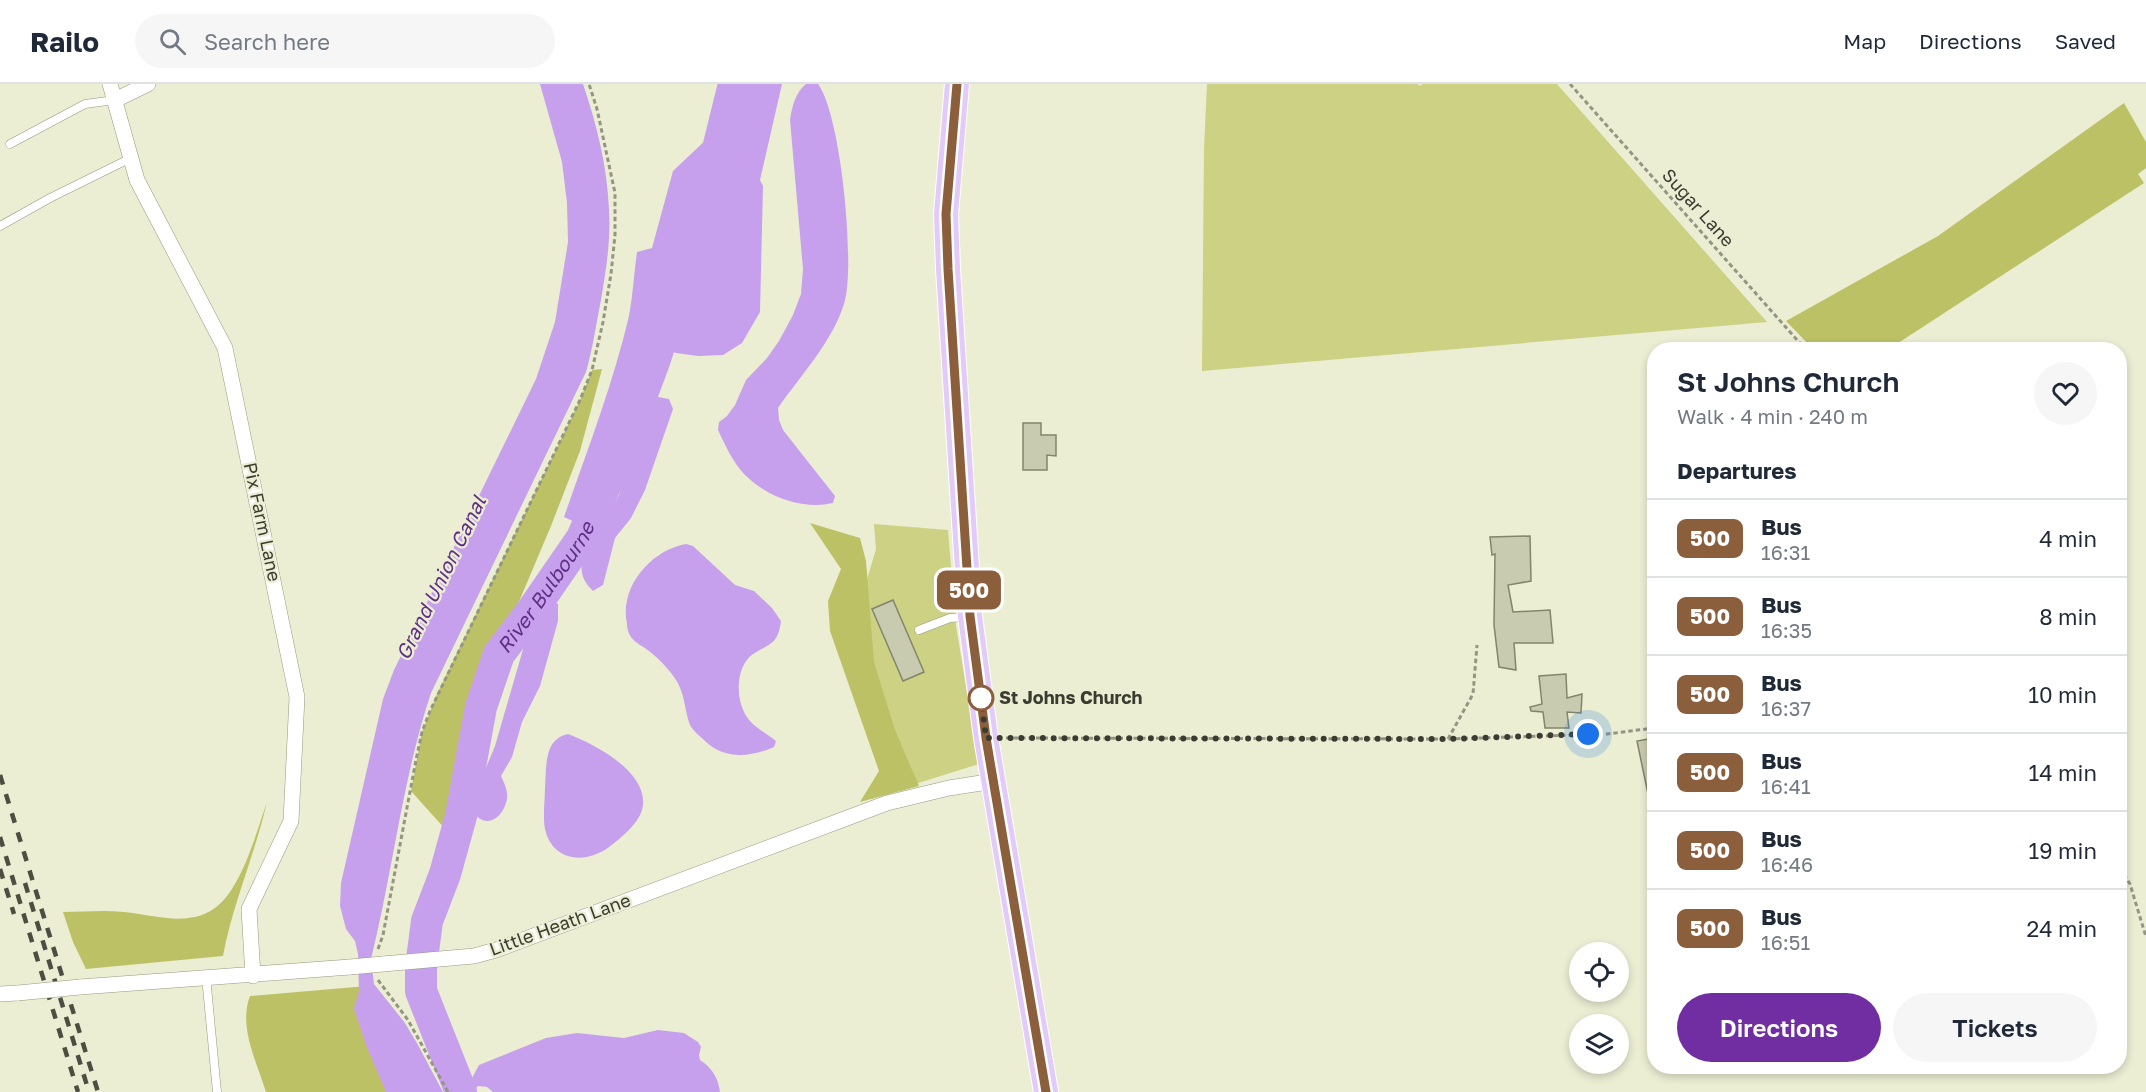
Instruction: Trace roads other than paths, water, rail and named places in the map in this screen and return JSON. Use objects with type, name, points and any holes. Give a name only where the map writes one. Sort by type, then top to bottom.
[{"type":"main road","points":[[957,84],[946,214],[970,616],[986,738],[1046,1092]]},
{"type":"street","name":"Pix Farm Lane","points":[[110,84],[137,180],[225,348],[297,697],[291,821],[249,909],[253,976]]},
{"type":"street","points":[[115,100],[148,84]]},
{"type":"street","name":"Little Heath Lane","points":[[0,994],[253,976],[379,962],[474,956],[496,950],[887,803],[949,788],[994,781]]},
{"type":"lane","points":[[10,144],[85,104],[115,100]]},
{"type":"lane","points":[[0,226],[50,198],[131,158]]},
{"type":"lane","points":[[919,630],[950,618],[970,616]]},
{"type":"lane","points":[[208,978],[217,1092]]},
{"type":"water","name":"Grand Union Canal","points":[[540,84],[583,84],[593,115],[608,193],[609,232],[605,277],[586,372],[431,693],[412,759],[371,959],[374,984],[405,1023],[443,1092],[386,1092],[366,1045],[354,1008],[359,992],[358,954],[355,941],[346,929],[340,906],[341,883],[383,699],[394,670],[536,379],[555,322],[568,242],[567,203],[562,162]]},
{"type":"water","points":[[743,84],[782,84],[760,180],[763,186],[760,312],[742,343],[723,355],[698,356],[676,353],[666,349],[706,223]]},
{"type":"water","points":[[806,84],[818,84],[826,101],[833,126],[847,226],[847,285],[844,304],[832,332],[778,408],[783,430],[835,496],[833,503],[821,505],[786,500],[753,482],[736,464],[718,430],[719,422],[735,405],[746,380],[767,358],[779,341],[801,294],[803,269],[790,120],[797,96]]},
{"type":"water","points":[[709,137],[682,251],[658,335],[632,404],[577,523],[564,517],[623,341],[629,316],[637,252],[652,248],[673,171]]},
{"type":"water","points":[[658,397],[669,399],[673,409],[645,490],[631,518],[615,538],[603,585],[593,591],[583,577],[582,560],[619,495],[627,464],[650,410]]},
{"type":"water","points":[[686,544],[693,546],[735,585],[754,591],[772,608],[781,621],[776,639],[747,660],[742,668],[739,686],[741,706],[745,714],[753,724],[776,741],[774,747],[748,755],[739,755],[722,752],[706,742],[690,725],[678,682],[659,660],[629,634],[626,610],[628,597],[640,572],[661,554]]},
{"type":"water","points":[[546,603],[558,604],[558,621],[540,686],[522,722],[512,757],[501,776],[507,793],[505,806],[498,817],[488,821],[482,820],[472,810],[476,792],[495,746],[526,639]]},
{"type":"water","points":[[568,734],[592,745],[619,762],[638,784],[643,797],[640,815],[628,830],[601,852],[582,858],[565,855],[557,850],[551,843],[545,828],[546,764],[553,743]]},
{"type":"water","points":[[424,979],[462,1087],[472,1078],[479,1065],[546,1038],[577,1033],[624,1038],[658,1030],[684,1033],[698,1042],[701,1047],[700,1060],[714,1073],[720,1092],[493,1092],[487,1087],[478,1086],[471,1092],[458,1092],[408,984]]},
{"type":"waterway","name":"River Bulbourne","points":[[461,1092],[421,991],[421,967],[427,921],[445,874],[461,816],[481,707],[499,654],[582,538],[624,443],[655,359],[683,270],[712,173],[734,84]]},
{"type":"railway","points":[[0,775],[98,1092]]},
{"type":"railway","points":[[0,837],[78,1092]]},
{"type":"railway","points":[[0,869],[14,914]]},
{"type":"railway","points":[[25,883],[89,1092]]},
{"type":"place","name":"St Johns Church","points":[[981,698]]}]
